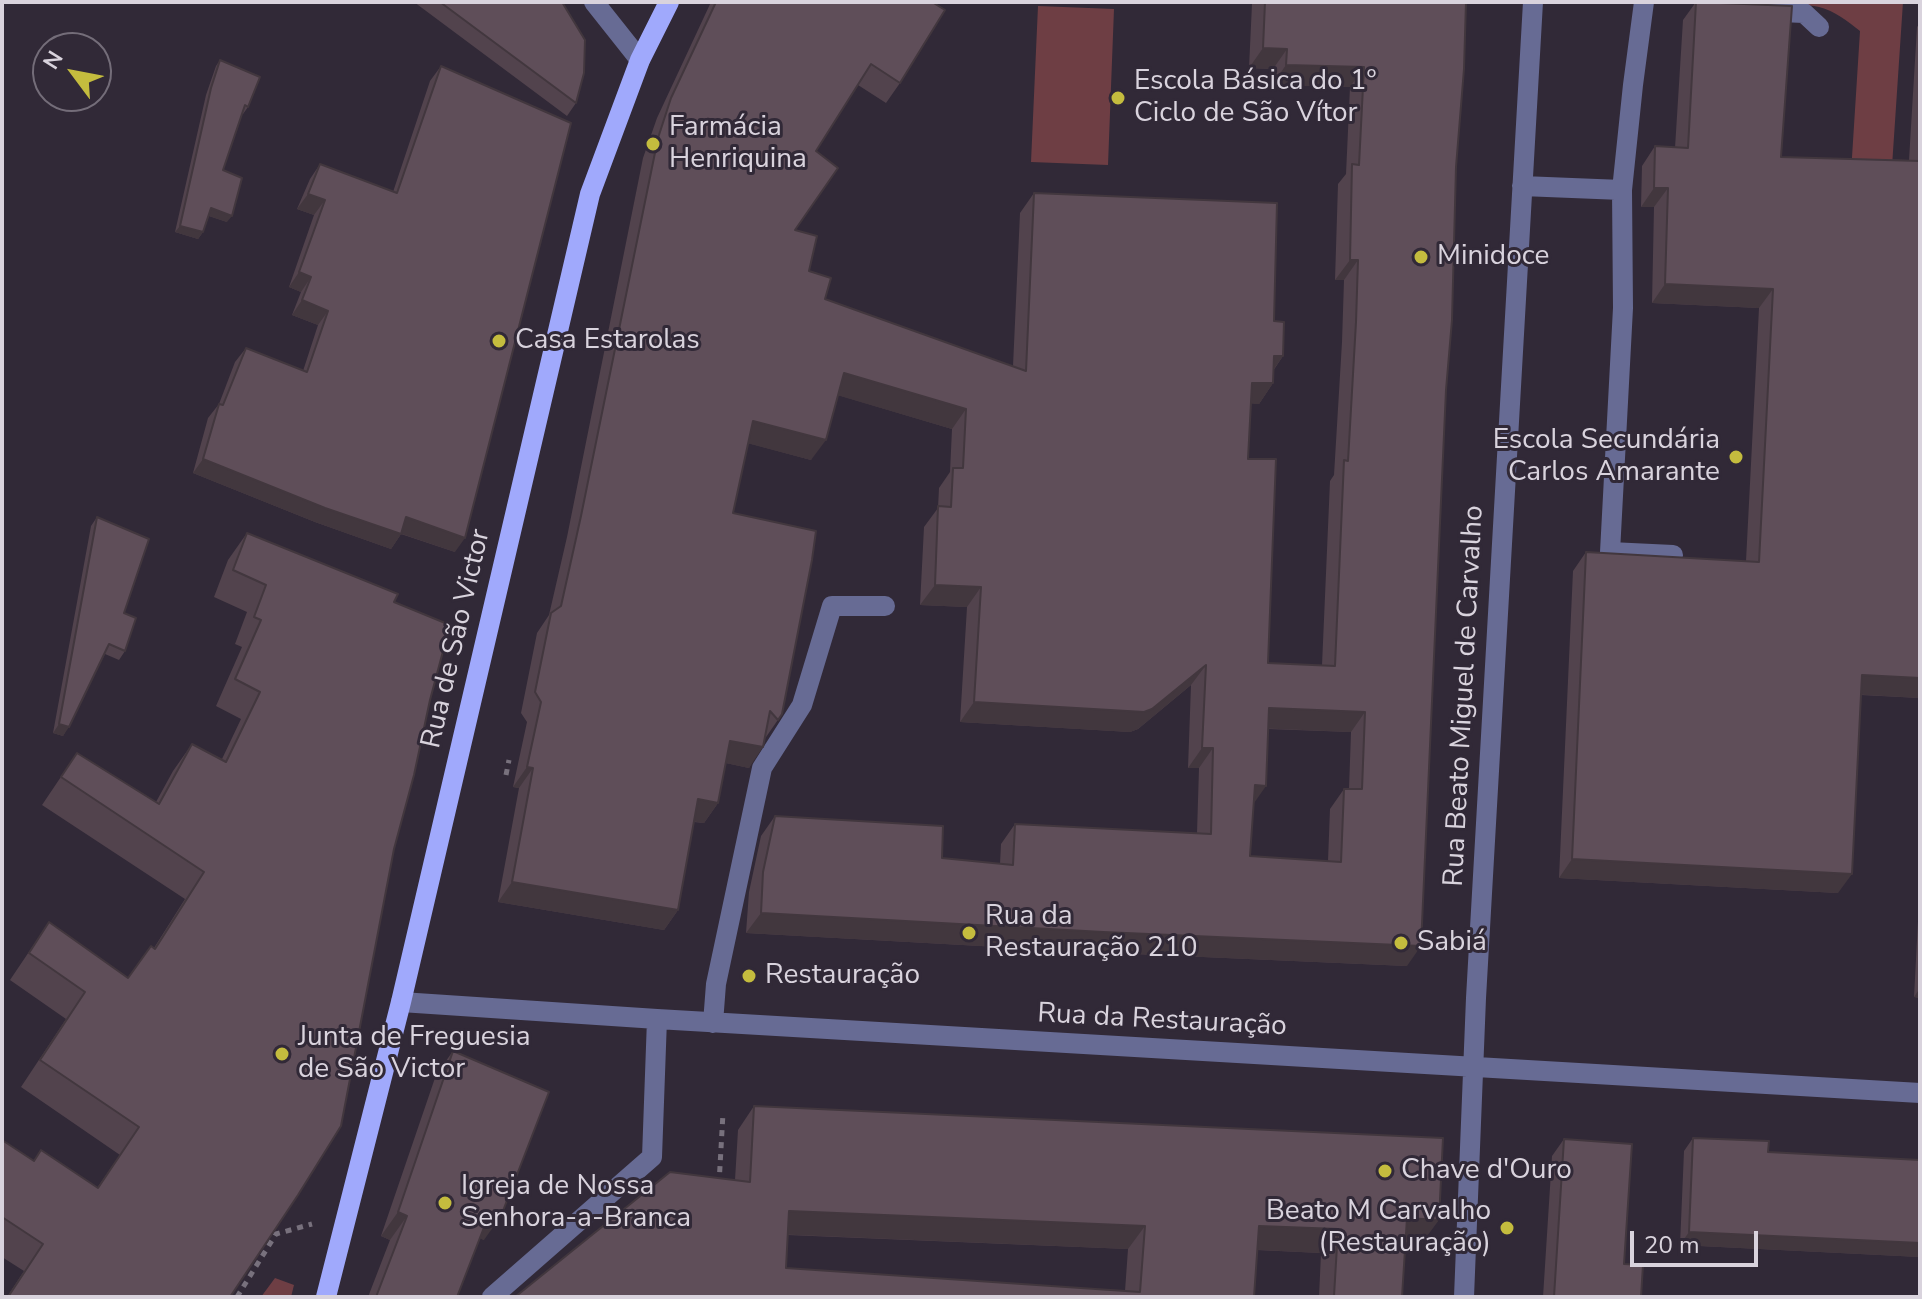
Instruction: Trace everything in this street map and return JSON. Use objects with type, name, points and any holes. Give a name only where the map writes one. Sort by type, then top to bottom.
[{"type":"main road","name":"Rua de São Victor","points":[[326,1297],[401,1002],[590,194],[640,60],[669,2]]},
{"type":"street","points":[[594,2],[640,60]]},
{"type":"street","name":"Rua Beato Miguel de Carvalho","points":[[1464,1297],[1473,1068],[1533,2]]},
{"type":"street","points":[[1644,2],[1622,190],[1623,308],[1610,552],[1673,555]]},
{"type":"street","points":[[1735,2],[1738,7],[1758,11],[1804,13],[1819,27]]},
{"type":"street","points":[[1522,186],[1622,190]]},
{"type":"street","points":[[713,1023],[716,984],[762,768],[802,705],[832,606],[885,606]]},
{"type":"street","name":"Rua da Restauração","points":[[401,1002],[1920,1093]]},
{"type":"street","points":[[492,1297],[652,1157],[657,1019]]},
{"type":"path","points":[[506,775],[509,760]]},
{"type":"path","points":[[722,1139],[723,1113]]},
{"type":"path","points":[[237,1297],[276,1234],[313,1223]]},
{"type":"shaded area","points":[[1779,2],[1903,2],[1884,286],[1844,283],[1860,31],[1825,9]]},
{"type":"shaded area","points":[[1038,6],[1114,9],[1108,165],[1031,162]]},
{"type":"shaded area","points":[[275,1278],[294,1285],[291,1297],[261,1297]]},
{"type":"building","points":[[440,2],[562,2],[585,40],[584,73],[576,103]]},
{"type":"building","points":[[716,2],[932,2],[945,10],[900,83],[871,64],[816,151],[838,168],[795,230],[817,236],[809,271],[831,278],[825,299],[1026,371],[1034,193],[1277,203],[1274,321],[1284,322],[1283,356],[1274,356],[1273,383],[1252,383],[1248,459],[1276,459],[1268,663],[1335,666],[1344,460],[1348,461],[1356,322],[1358,260],[1350,260],[1352,164],[1359,165],[1364,67],[1286,65],[1287,49],[1263,48],[1265,2],[1466,2],[1421,946],[761,913],[763,872],[775,816],[943,826],[942,858],[1013,865],[1015,824],[1211,834],[1213,748],[1202,748],[1206,665],[1152,709],[1144,712],[974,702],[981,587],[935,585],[938,506],[951,507],[953,468],[963,468],[966,409],[844,373],[826,440],[753,421],[733,513],[816,531],[812,560],[782,714],[778,720],[770,711],[763,747],[730,741],[718,803],[698,799],[678,910],[512,882],[533,768],[527,767],[541,702],[535,692],[551,613],[561,606],[658,138],[671,98]],"holes":[[[1269,708],[1365,712],[1362,789],[1344,789],[1341,862],[1250,856],[1255,785],[1266,786]]]},
{"type":"building","points":[[1696,2],[1792,6],[1781,157],[1920,161],[1920,678],[1862,675],[1852,874],[1572,859],[1586,552],[1759,562],[1773,289],[1665,284],[1668,188],[1654,188],[1655,146],[1688,148]]},
{"type":"building","points":[[220,60],[260,77],[248,107],[245,105],[223,170],[242,178],[232,216],[211,208],[203,232],[180,226]]},
{"type":"building","points":[[441,66],[571,123],[465,538],[406,517],[401,534],[325,508],[203,459],[219,404],[223,405],[246,348],[307,372],[328,311],[302,300],[311,277],[299,272],[325,200],[308,194],[320,164],[397,193]]},
{"type":"building","points":[[97,517],[149,539],[124,613],[136,618],[125,651],[109,644],[69,727],[59,724]]},
{"type":"building","points":[[247,533],[398,594],[394,602],[450,625],[394,849],[341,1126],[230,1297],[8,1297],[43,1244],[2,1217],[2,1140],[34,1161],[41,1150],[98,1188],[139,1127],[40,1060],[85,992],[29,953],[49,922],[128,978],[151,946],[155,949],[204,872],[61,777],[77,753],[159,804],[192,744],[226,762],[260,692],[235,679],[261,620],[254,617],[266,585],[233,570]]},
{"type":"building","name":"Igreja de Nossa Senhora-a-Branca","points":[[453,1051],[549,1092],[501,1216],[490,1212],[457,1297],[376,1297],[407,1216],[398,1212]]},
{"type":"building","points":[[754,1106],[1443,1138],[1439,1220],[1407,1218],[1402,1297],[1334,1296],[1338,1229],[1259,1226],[1254,1297],[515,1297],[670,1172],[750,1182]],"holes":[[[789,1211],[1145,1226],[1140,1292],[786,1268]]]},
{"type":"building","points":[[1693,1138],[1769,1141],[1768,1152],[1920,1160],[1920,1243],[1689,1232]]},
{"type":"building","points":[[1564,1139],[1632,1144],[1624,1264],[1643,1265],[1641,1297],[1554,1297]]},
{"type":"place","name":"Escola Básica do 1º Ciclo de São Vítor","points":[[1118,98]]},
{"type":"place","name":"Farmácia Henriquina","points":[[653,144]]},
{"type":"place","name":"Minidoce","points":[[1421,257]]},
{"type":"place","name":"Casa Estarolas","points":[[499,341]]},
{"type":"place","name":"Escola Secundária Carlos Amarante","points":[[1736,457]]},
{"type":"place","name":"Rua da Restauração 210","points":[[969,933]]},
{"type":"place","name":"Sabiá","points":[[1401,943]]},
{"type":"place","name":"Restauração","points":[[749,976]]},
{"type":"place","name":"Junta de Freguesia de São Victor","points":[[282,1054]]},
{"type":"place","name":"Chave d'Ouro","points":[[1385,1171]]},
{"type":"place","name":"Igreja de Nossa Senhora-a-Branca","points":[[445,1203]]},
{"type":"place","name":"Beato M Carvalho (Restauração)","points":[[1507,1228]]}]
